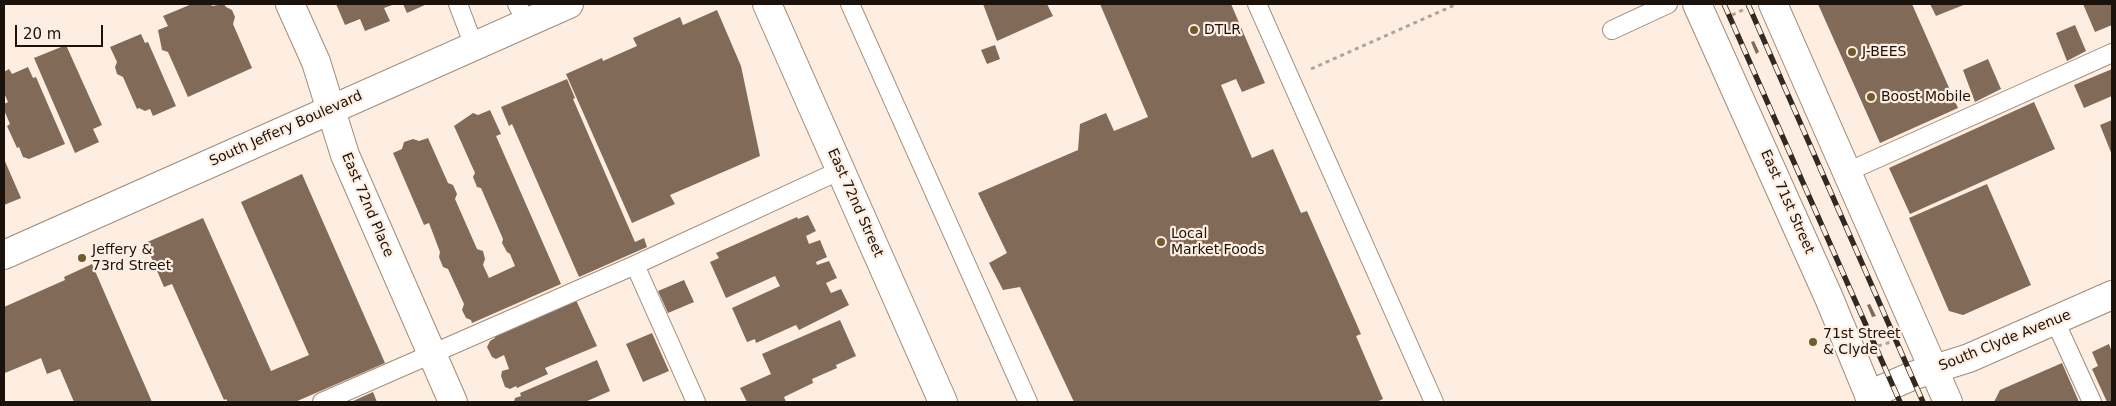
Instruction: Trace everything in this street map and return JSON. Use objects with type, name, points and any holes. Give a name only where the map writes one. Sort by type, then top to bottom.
[{"type":"street","name":"East 72nd Place","points":[[290,4],[316,62],[345,155],[453,402]]},
{"type":"street","name":"South Jeffery Boulevard","points":[[4,255],[474,46],[522,13],[569,4]]},
{"type":"street","name":"East 72nd Street","points":[[767,4],[943,402]]},
{"type":"street","name":"East 71st Street","points":[[1697,4],[1829,298],[1865,400]]},
{"type":"street","points":[[1761,6],[1847,172],[1948,402]]},
{"type":"street","name":"South Clyde Avenue","points":[[1865,400],[1912,376],[1969,358],[2112,295]]},
{"type":"lane","points":[[458,4],[474,46]]},
{"type":"lane","points":[[850,4],[1028,402]]},
{"type":"lane","points":[[1257,4],[1434,402]]},
{"type":"lane","points":[[1612,30],[1668,4]]},
{"type":"lane","points":[[1847,172],[2112,53]]},
{"type":"lane","points":[[322,402],[635,265],[841,170]]},
{"type":"lane","points":[[635,265],[696,402]]},
{"type":"lane","points":[[2055,321],[2092,402]]},
{"type":"path","points":[[1308,71],[1457,4]]},
{"type":"path","points":[[1730,16],[1761,6]]},
{"type":"path","points":[[1876,347],[1896,340]]},
{"type":"building","points":[[192,4],[211,4],[212,6],[224,4],[232,10],[235,17],[233,24],[252,68],[188,97],[168,52],[162,50],[158,30],[168,26],[163,16]]},
{"type":"building","points":[[336,4],[395,4],[384,8],[390,21],[365,31],[360,19],[345,25]]},
{"type":"building","points":[[403,4],[427,4],[407,13]]},
{"type":"building","points":[[983,4],[1047,4],[1053,16],[997,41]]},
{"type":"building","name":"Local Market Foods","points":[[1100,4],[1231,4],[1265,83],[1242,92],[1236,79],[1221,85],[1252,158],[1273,149],[1301,213],[1307,211],[1361,334],[1356,336],[1383,399],[1376,402],[1074,402],[1020,287],[1003,290],[989,263],[1007,253],[978,193],[1078,150],[1080,124],[1106,113],[1114,131],[1148,117]]},
{"type":"building","points":[[1818,4],[1912,4],[1958,108],[1880,143]]},
{"type":"building","points":[[1930,4],[1966,4],[1936,16]]},
{"type":"building","points":[[2083,4],[2112,4],[2112,25],[2095,32]]},
{"type":"building","points":[[717,10],[741,66],[760,156],[670,195],[675,204],[632,223],[566,74],[602,58],[603,61],[637,46],[633,38],[680,17],[683,25]]},
{"type":"building","points":[[2075,25],[2086,51],[2067,61],[2056,33]]},
{"type":"building","points":[[141,34],[145,43],[148,42],[176,106],[153,116],[150,109],[145,111],[137,109],[123,77],[117,74],[115,67],[117,62],[110,47]]},
{"type":"building","points":[[1754,41],[1759,52],[1756,54],[1751,42]]},
{"type":"building","points":[[66,45],[102,125],[93,129],[99,142],[75,153],[34,58]]},
{"type":"building","points":[[995,45],[1000,59],[987,64],[981,50]]},
{"type":"building","points":[[1988,59],[2001,89],[1975,102],[1963,70]]},
{"type":"building","points":[[28,67],[33,78],[36,77],[65,144],[29,159],[23,157],[19,147],[17,148],[7,126],[10,124],[4,110],[4,104],[8,102],[4,93],[4,72],[9,69],[12,74]]},
{"type":"building","points":[[2112,69],[2112,96],[2084,108],[2074,85]]},
{"type":"building","points":[[567,79],[575,98],[573,99],[635,242],[644,238],[647,247],[579,277],[512,124],[509,126],[501,107]]},
{"type":"building","points":[[2034,102],[2055,149],[1910,214],[1889,168]]},
{"type":"building","points":[[490,110],[501,134],[496,136],[561,284],[472,323],[471,320],[466,318],[462,310],[464,304],[448,269],[443,267],[439,257],[440,252],[429,223],[424,225],[393,153],[402,149],[404,142],[428,138],[448,183],[453,185],[457,194],[455,199],[477,249],[483,251],[485,259],[483,265],[489,278],[515,266],[510,254],[502,243],[503,239],[481,188],[477,187],[473,177],[475,173],[454,126],[473,113],[478,115]]},
{"type":"building","points":[[2112,120],[2112,155],[2100,125]]},
{"type":"building","points":[[4,159],[21,198],[4,205]]},
{"type":"building","points":[[302,174],[385,363],[295,402],[228,402],[226,399],[224,400],[172,284],[164,287],[145,243],[203,218],[271,371],[309,355],[241,202]]},
{"type":"building","points":[[1987,184],[2031,285],[1963,315],[1949,311],[1909,218]]},
{"type":"building","points":[[808,215],[816,231],[806,236],[809,244],[820,240],[827,257],[816,262],[817,265],[829,261],[837,278],[826,283],[831,293],[841,289],[849,305],[799,330],[796,325],[756,343],[755,339],[747,342],[732,308],[780,286],[775,276],[726,298],[710,262],[719,258],[716,253],[797,217],[798,219]]},
{"type":"building","points":[[92,264],[152,402],[74,402],[60,369],[47,374],[41,358],[5,373],[4,307],[65,280],[64,277]]},
{"type":"building","points":[[684,280],[694,302],[668,313],[658,291]]},
{"type":"building","points":[[576,300],[597,346],[545,368],[548,374],[517,388],[516,386],[510,389],[505,387],[501,376],[502,371],[509,369],[504,355],[496,359],[492,357],[487,347],[490,341],[495,338],[494,336]]},
{"type":"building","points":[[1870,304],[1876,316],[1872,317],[1867,305]]},
{"type":"building","points":[[840,320],[856,356],[836,365],[837,368],[812,379],[813,383],[784,397],[786,402],[747,402],[740,388],[771,374],[762,354]]},
{"type":"building","points":[[652,333],[669,371],[643,382],[626,344]]},
{"type":"building","points":[[2109,344],[2112,352],[2112,402],[2107,402],[2092,369],[2098,366],[2092,352]]},
{"type":"building","points":[[597,360],[610,391],[585,402],[514,402],[515,398],[521,396],[520,393]]},
{"type":"building","points":[[2062,363],[2079,402],[1994,402],[2000,390]]},
{"type":"building","points":[[373,392],[377,402],[351,402]]},
{"type":"railway","points":[[1724,4],[1900,402]]},
{"type":"railway","points":[[1748,4],[1923,402]]},
{"type":"place","name":"DTLR","points":[[1194,30]]},
{"type":"place","name":"J-BEES","points":[[1852,52]]},
{"type":"place","name":"Boost Mobile","points":[[1871,97]]},
{"type":"place","name":"Local Market Foods","points":[[1161,242]]},
{"type":"place","name":"Jeffery & 73rd Street","points":[[82,258]]},
{"type":"place","name":"71st Street & Clyde","points":[[1813,342]]}]
